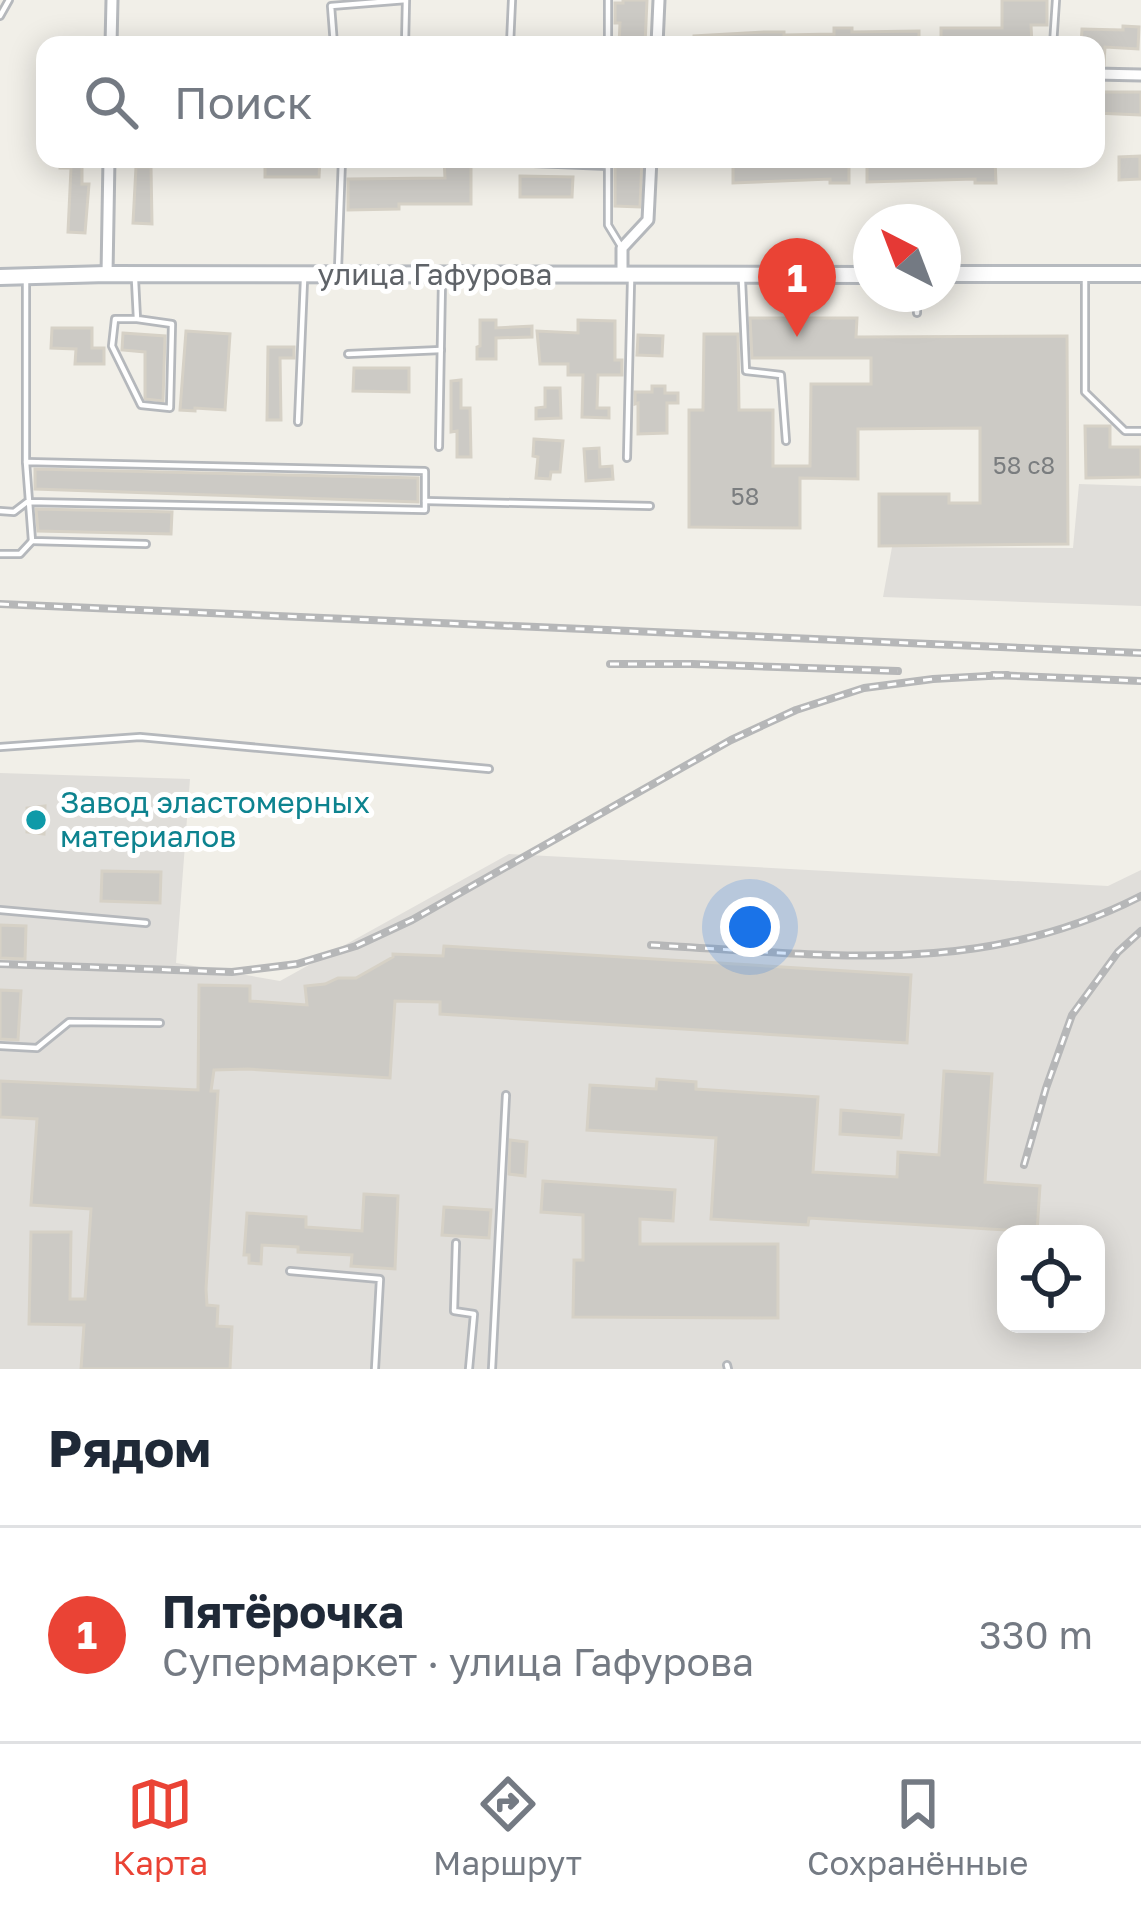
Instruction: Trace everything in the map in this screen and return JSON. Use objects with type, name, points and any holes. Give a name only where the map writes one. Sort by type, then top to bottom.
[{"type":"main road","name":"улица Гафурова","points":[[0,277],[853,274]]},
{"type":"main road","points":[[961,274],[1141,274]]},
{"type":"street","points":[[112,0],[112,36]]},
{"type":"street","points":[[657,36],[659,0]]},
{"type":"street","points":[[1105,74],[1141,75]]},
{"type":"street","points":[[107,274],[110,168]]},
{"type":"street","points":[[626,275],[622,248],[648,220],[651,168]]},
{"type":"lane","points":[[0,16],[9,0]]},
{"type":"lane","points":[[333,36],[331,6],[406,0],[405,36]]},
{"type":"lane","points":[[511,36],[512,0]]},
{"type":"lane","points":[[608,0],[608,36]]},
{"type":"lane","points":[[1054,36],[1055,0]]},
{"type":"lane","points":[[338,274],[342,168]]},
{"type":"lane","points":[[608,168],[608,225],[622,248]]},
{"type":"lane","points":[[135,274],[137,319]]},
{"type":"lane","points":[[1085,274],[1085,392],[1126,431],[1141,431]]},
{"type":"lane","points":[[298,422],[304,275]]},
{"type":"lane","points":[[439,448],[442,275]]},
{"type":"lane","points":[[626,275],[627,458]]},
{"type":"lane","points":[[742,275],[746,371],[781,374],[786,441]]},
{"type":"lane","points":[[26,276],[26,462],[32,541]]},
{"type":"lane","points":[[115,319],[137,319],[172,325],[170,408],[140,405],[112,346],[115,319]]},
{"type":"lane","points":[[348,354],[441,350]]},
{"type":"lane","points":[[0,512],[14,512],[27,502],[425,510],[425,471],[26,462]]},
{"type":"lane","points":[[425,501],[650,506]]},
{"type":"lane","points":[[0,554],[20,554],[32,541],[146,544]]},
{"type":"lane","points":[[0,747],[140,737],[489,770]]},
{"type":"lane","points":[[0,910],[146,923]]},
{"type":"lane","points":[[0,1046],[37,1048],[69,1022],[160,1023]]},
{"type":"lane","points":[[492,1369],[506,1095]]},
{"type":"lane","points":[[456,1243],[454,1310],[474,1314],[470,1369]]},
{"type":"lane","points":[[290,1271],[380,1279],[375,1369]]},
{"type":"shaded area","points":[[1079,484],[1141,486],[1141,606],[883,597],[892,547],[1073,548]]},
{"type":"shaded area","points":[[0,773],[190,779],[176,963],[280,981],[509,854],[1108,886],[1141,870],[1141,1369],[0,1369]]},
{"type":"building","points":[[647,0],[645,36],[619,36],[615,3]]},
{"type":"building","points":[[1002,0],[1047,0],[1047,25],[1031,25],[1032,36],[941,36],[941,28],[1002,28]]},
{"type":"building","points":[[1123,26],[1139,27],[1138,49],[1105,47],[1105,36],[1082,36],[1082,29],[1123,30]]},
{"type":"building","points":[[834,28],[919,31],[919,36],[694,36],[764,32],[834,34]]},
{"type":"building","points":[[1105,92],[1141,92],[1141,115],[1105,113]]},
{"type":"building","points":[[1140,156],[1140,179],[1119,180],[1119,157]]},
{"type":"building","points":[[71,168],[82,168],[82,184],[89,184],[85,233],[68,232]]},
{"type":"building","points":[[136,168],[151,168],[152,224],[133,223]]},
{"type":"building","points":[[265,168],[320,168],[319,177],[265,177]]},
{"type":"building","points":[[444,168],[471,168],[471,204],[348,210],[348,179],[445,178]]},
{"type":"building","points":[[615,168],[642,168],[640,207],[615,206]]},
{"type":"building","points":[[733,168],[849,168],[849,183],[830,183],[830,179],[733,183]]},
{"type":"building","points":[[867,168],[995,168],[996,183],[975,183],[975,179],[867,182]]},
{"type":"building","points":[[520,176],[573,177],[572,197],[520,197]]},
{"type":"building","points":[[750,318],[857,318],[856,337],[1067,336],[1068,544],[879,546],[879,494],[949,494],[949,503],[980,503],[980,428],[858,429],[858,479],[800,478],[800,528],[689,527],[689,410],[703,410],[704,334],[738,334],[739,410],[773,410],[773,466],[810,466],[811,384],[871,384],[871,358],[752,358]]},
{"type":"building","points":[[480,320],[496,320],[496,328],[532,326],[532,337],[496,338],[496,359],[477,359]]},
{"type":"building","points":[[578,320],[615,321],[615,360],[622,360],[622,375],[598,375],[597,408],[609,408],[609,418],[582,417],[583,375],[568,375],[568,364],[540,364],[537,331],[578,333]]},
{"type":"building","points":[[52,328],[92,328],[92,348],[104,348],[104,364],[75,364],[76,349],[51,348]]},
{"type":"building","points":[[186,331],[230,334],[225,410],[180,410]]},
{"type":"building","points":[[123,333],[165,336],[163,401],[145,399],[145,352],[122,350]]},
{"type":"building","points":[[638,335],[663,336],[662,356],[637,355]]},
{"type":"building","points":[[268,347],[294,347],[294,358],[280,358],[281,420],[267,420]]},
{"type":"building","points":[[354,368],[409,368],[409,392],[353,391]]},
{"type":"building","points":[[461,380],[461,408],[470,408],[471,457],[457,457],[457,431],[451,432],[451,381]]},
{"type":"building","points":[[652,386],[678,393],[678,403],[667,403],[667,433],[638,434],[635,392],[652,392]]},
{"type":"building","points":[[545,388],[560,388],[561,418],[536,419],[536,408],[545,407]]},
{"type":"building","points":[[1085,426],[1110,426],[1110,447],[1141,447],[1141,477],[1086,478]]},
{"type":"building","points":[[534,439],[563,441],[560,472],[551,472],[550,479],[536,478]]},
{"type":"building","points":[[599,448],[600,467],[612,466],[613,479],[586,481],[584,449]]},
{"type":"building","points":[[35,469],[418,478],[418,502],[35,489]]},
{"type":"building","points":[[36,509],[172,512],[171,534],[38,531]]},
{"type":"building","name":"Завод эластомерных материалов","points":[[45,806],[44,834],[27,832],[27,808]]},
{"type":"building","points":[[102,871],[161,872],[160,903],[101,901]]},
{"type":"building","points":[[0,925],[26,926],[25,959],[0,958]]},
{"type":"building","points":[[444,946],[911,975],[907,1043],[440,1014],[440,1002],[395,1001],[390,1078],[214,1070],[211,1091],[218,1091],[206,1289],[207,1305],[218,1306],[217,1326],[232,1327],[230,1369],[81,1369],[84,1325],[29,1324],[31,1232],[71,1232],[70,1299],[85,1299],[91,1209],[31,1205],[37,1119],[0,1117],[0,1081],[198,1090],[199,985],[250,986],[250,1001],[307,1005],[305,986],[356,978],[393,954],[443,956]]},
{"type":"building","points":[[0,990],[21,991],[18,1040],[0,1039]]},
{"type":"building","points":[[944,1071],[992,1074],[985,1182],[1040,1186],[1037,1225],[997,1225],[997,1230],[809,1218],[808,1225],[711,1219],[716,1138],[587,1130],[590,1085],[656,1089],[657,1079],[696,1082],[696,1089],[818,1097],[813,1172],[897,1177],[898,1152],[939,1155]]},
{"type":"building","points":[[841,1110],[903,1115],[901,1138],[840,1134]]},
{"type":"building","points":[[510,1140],[527,1142],[525,1176],[509,1174]]},
{"type":"building","points":[[543,1181],[675,1190],[673,1221],[640,1219],[640,1244],[778,1244],[778,1318],[573,1317],[574,1260],[583,1260],[583,1215],[541,1212]]},
{"type":"building","points":[[364,1194],[398,1196],[395,1269],[351,1266],[352,1255],[298,1252],[298,1247],[262,1245],[261,1264],[249,1263],[249,1255],[244,1255],[247,1213],[306,1217],[306,1227],[362,1231]]},
{"type":"building","points":[[444,1207],[491,1210],[489,1238],[442,1235]]},
{"type":"railway","points":[[0,604],[1141,653]]},
{"type":"railway","points":[[610,664],[898,671]]},
{"type":"railway","points":[[993,675],[1141,681]]},
{"type":"railway","points":[[0,964],[232,972],[297,964],[356,946],[412,920],[731,740],[796,710],[864,688],[1007,675]]},
{"type":"railway","points":[[651,945],[840,955],[961,950],[1021,940],[1081,922],[1141,896]]},
{"type":"railway","points":[[1024,1165],[1072,1015],[1118,952],[1141,931]]},
{"type":"place","name":"Пятёрочка","points":[[797,337]]},
{"type":"place","name":"Завод эластомерных материалов","points":[[36,820]]}]
